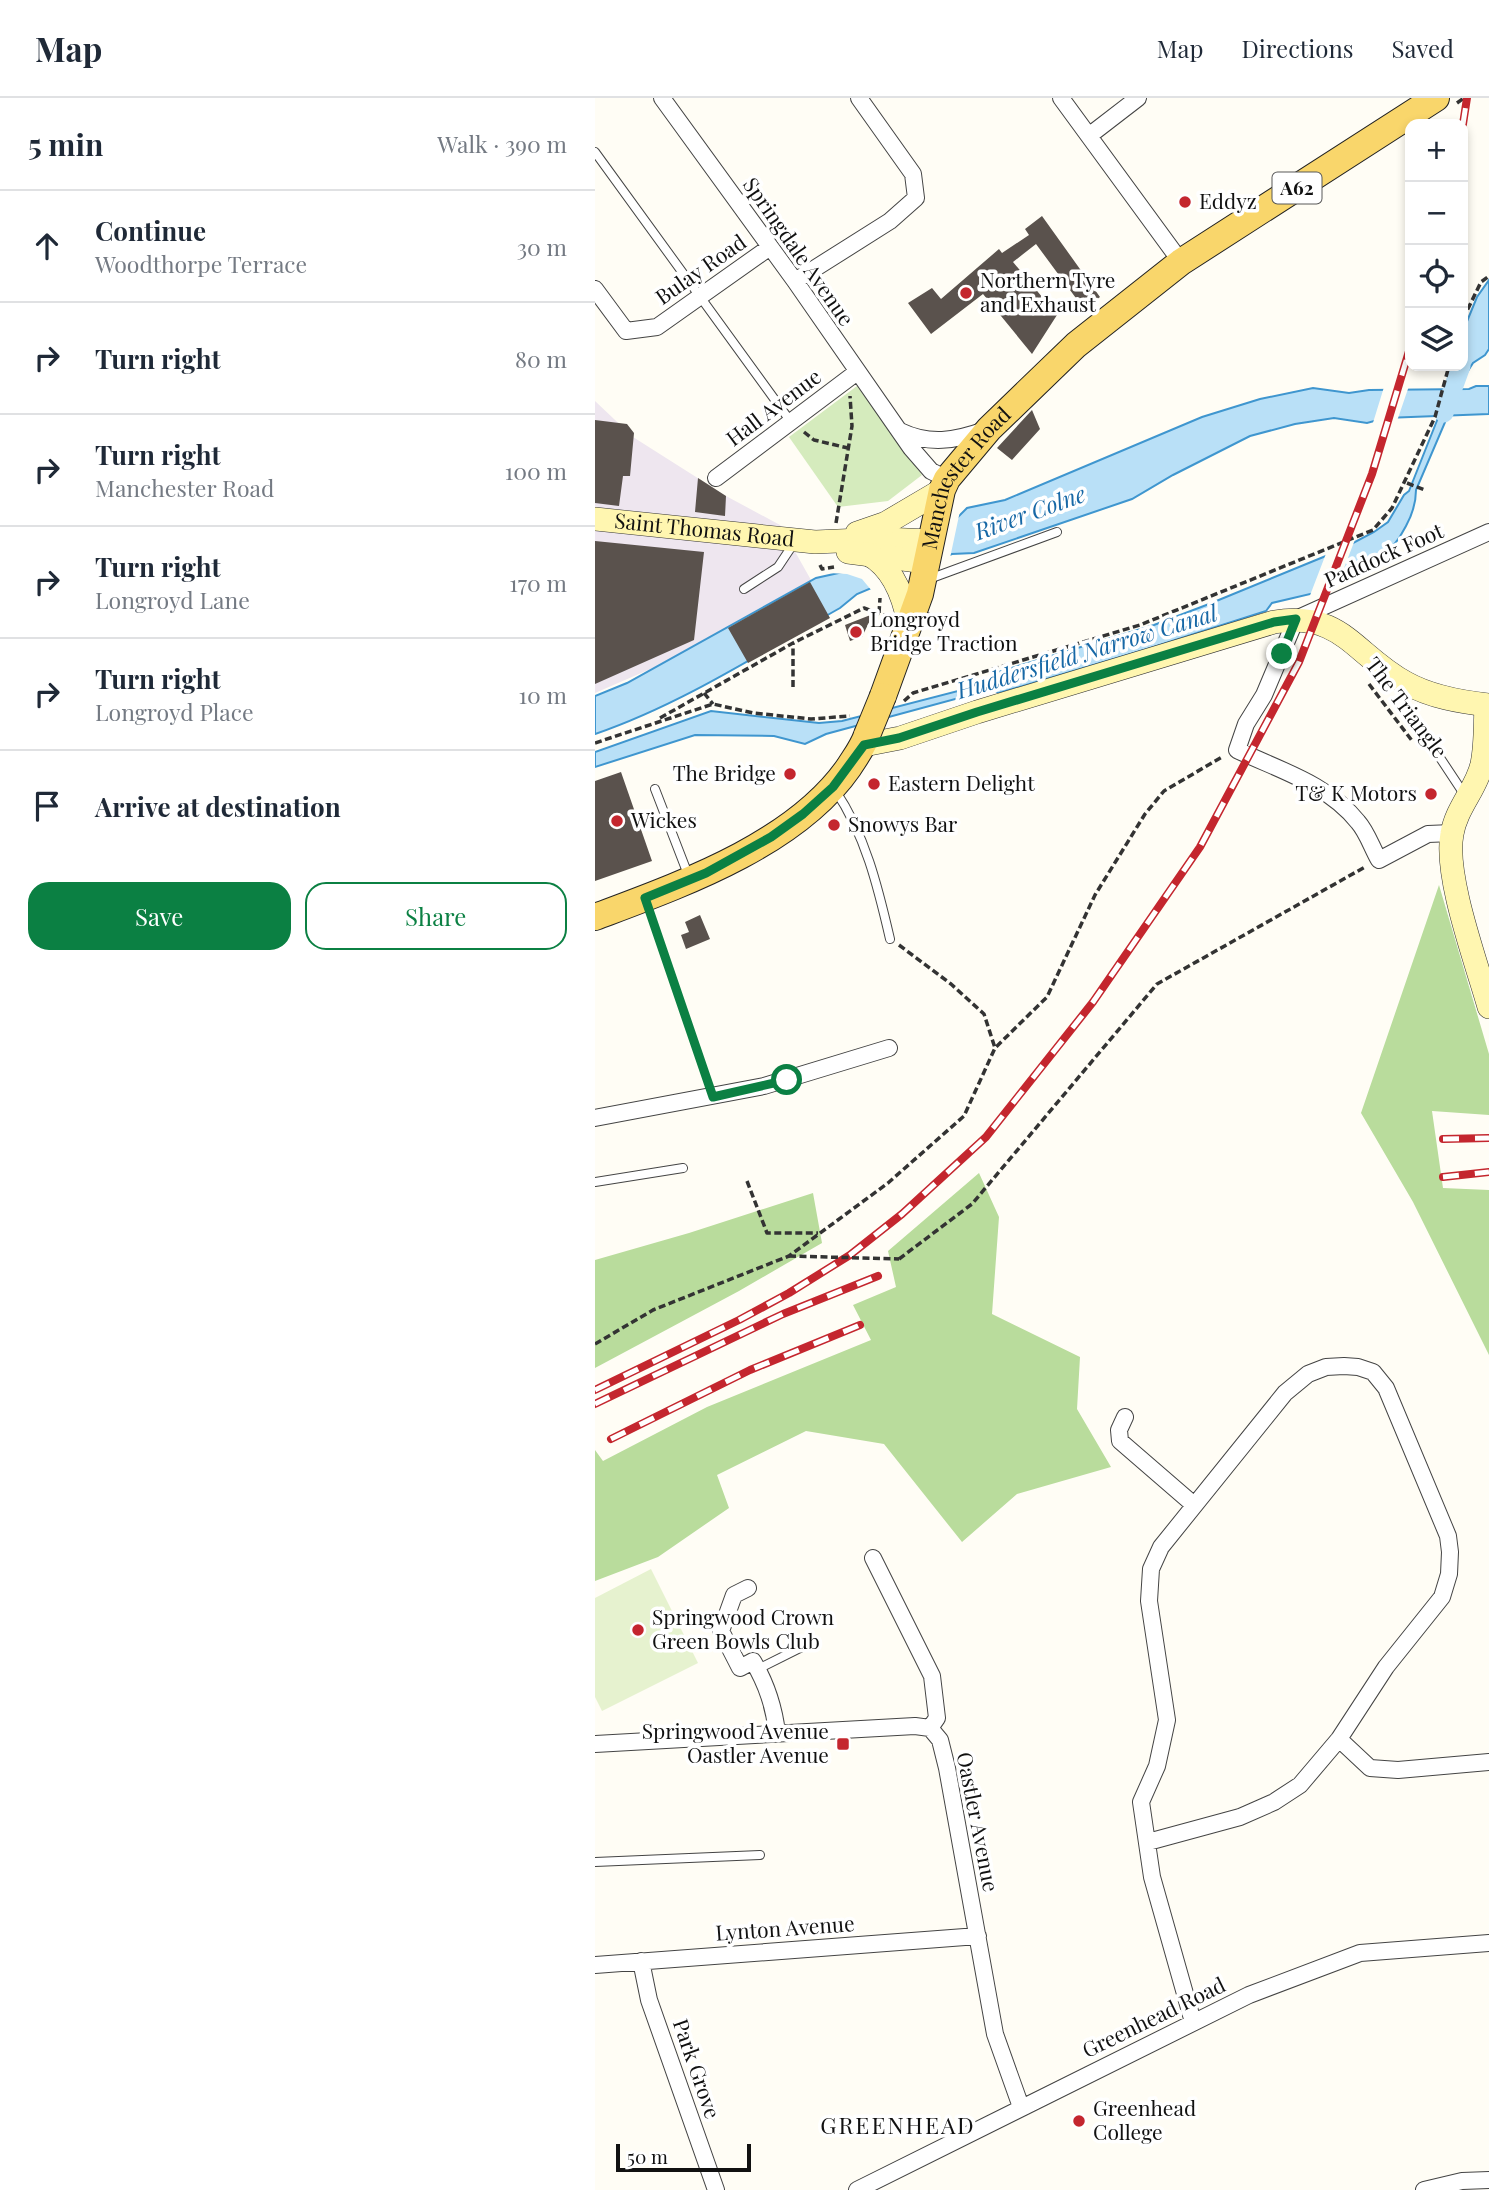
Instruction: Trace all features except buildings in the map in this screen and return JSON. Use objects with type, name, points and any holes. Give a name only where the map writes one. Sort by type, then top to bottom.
[{"type":"main road","name":"Manchester Road","points":[[595,917],[691,879],[738,857],[803,814],[833,787],[865,740],[883,695],[920,619],[927,556],[945,484],[989,429],[1076,345],[1181,262],[1436,98]]},
{"type":"street","name":"Springdale Avenue","points":[[662,98],[795,281],[852,376],[900,430],[911,448],[945,484]]},
{"type":"street","points":[[795,281],[890,221],[916,198],[913,174],[859,98]]},
{"type":"street","points":[[1061,98],[1181,262]]},
{"type":"street","points":[[1090,135],[1138,98]]},
{"type":"street","name":"Bulay Road","points":[[595,289],[626,331],[657,327],[770,247]]},
{"type":"street","name":"Hall Avenue","points":[[716,478],[852,376]]},
{"type":"street","points":[[900,430],[916,439],[937,440],[958,439],[989,429]]},
{"type":"street","points":[[815,541],[886,523],[945,484]]},
{"type":"street","name":"Saint Thomas Road","points":[[595,519],[815,541],[898,540],[927,556]]},
{"type":"street","name":"Paddock Foot","points":[[1296,619],[1489,532]]},
{"type":"street","name":"Saint Thomas Road","points":[[815,541],[830,550],[927,556]]},
{"type":"street","points":[[868,554],[880,560],[920,619]]},
{"type":"street","points":[[1296,619],[1264,695],[1246,724],[1237,750],[1325,791],[1339,801],[1360,824],[1379,860],[1429,834],[1452,833]]},
{"type":"street","points":[[865,740],[899,738],[1274,622],[1296,619],[1321,623],[1346,637],[1406,684],[1439,697],[1488,705],[1485,767],[1466,797],[1452,833],[1451,858],[1456,890],[1489,1007]]},
{"type":"street","points":[[595,1118],[764,1086],[889,1048]]},
{"type":"street","points":[[1148,1842],[1240,1817],[1275,1802],[1300,1785],[1339,1739],[1386,1667],[1442,1597],[1449,1574],[1448,1536],[1386,1388],[1373,1372],[1357,1367],[1326,1367],[1308,1374],[1285,1392],[1161,1547],[1151,1569],[1149,1601],[1167,1720],[1157,1766],[1141,1802],[1152,1877],[1193,2022]]},
{"type":"street","points":[[1125,1417],[1119,1430],[1121,1441],[1194,1505]]},
{"type":"street","points":[[595,1744],[915,1726],[930,1728],[937,1718],[932,1676],[873,1558]]},
{"type":"street","points":[[748,1588],[734,1595],[722,1632],[740,1668],[753,1661],[758,1670],[774,1707],[777,1733]]},
{"type":"street","name":"Oastler Avenue","points":[[930,1728],[940,1740],[947,1768],[995,2034],[1021,2107]]},
{"type":"street","points":[[1339,1739],[1370,1768],[1398,1770],[1489,1762]]},
{"type":"street","name":"Lynton Avenue","points":[[595,1965],[978,1936]]},
{"type":"street","name":"Greenhead Road","points":[[857,2190],[1249,1995],[1360,1953],[1489,1943]]},
{"type":"street","name":"Park Grove","points":[[642,1961],[649,2000],[716,2190]]},
{"type":"street","points":[[1424,2190],[1462,2181],[1489,2180]]},
{"type":"lane","points":[[595,152],[791,422]]},
{"type":"lane","points":[[927,556],[943,575],[1057,532]]},
{"type":"lane","points":[[744,589],[815,541]]},
{"type":"lane","name":"The Triangle","points":[[1425,735],[1466,797]]},
{"type":"lane","points":[[833,787],[864,844],[890,939]]},
{"type":"lane","points":[[655,789],[691,879]]},
{"type":"lane","points":[[595,1182],[683,1168]]},
{"type":"lane","points":[[758,1670],[808,1644]]},
{"type":"lane","points":[[595,1863],[760,1855]]},
{"type":"path","points":[[1468,308],[1481,282],[1489,276]]},
{"type":"path","points":[[948,683],[1140,625],[1373,530],[1392,508],[1435,417],[1448,371]]},
{"type":"path","points":[[815,541],[849,449],[852,376]]},
{"type":"path","points":[[791,422],[814,440],[849,449]]},
{"type":"path","points":[[1407,483],[1425,490]]},
{"type":"path","points":[[820,565],[822,569],[842,566]]},
{"type":"path","points":[[652,723],[793,643],[864,608]]},
{"type":"path","points":[[793,643],[793,687]]},
{"type":"path","name":"The Triangle","points":[[1368,682],[1413,744]]},
{"type":"path","points":[[704,693],[713,704]]},
{"type":"path","points":[[595,744],[713,704],[753,713],[811,719]]},
{"type":"path","points":[[595,1344],[653,1310],[789,1256],[888,1183],[964,1116],[996,1048],[1047,997],[1095,895],[1145,814],[1164,791],[1237,750]]},
{"type":"path","points":[[789,1256],[899,1259],[970,1205],[1157,984],[1379,860]]},
{"type":"path","points":[[645,898],[713,1097]]},
{"type":"path","points":[[890,939],[951,984],[984,1014],[996,1048]]},
{"type":"path","points":[[747,1181],[767,1233],[820,1233]]},
{"type":"shaded area","points":[[595,401],[633,437],[726,496],[780,525],[811,580],[655,667],[595,693]]},
{"type":"green space","points":[[857,386],[922,475],[888,501],[838,507],[789,437]]},
{"type":"green space","points":[[1439,885],[1489,1054],[1489,1115],[1432,1111],[1443,1188],[1489,1190],[1489,1355],[1413,1202],[1361,1113]]},
{"type":"green space","points":[[979,1173],[999,1217],[992,1314],[1080,1357],[1077,1409],[1111,1467],[1017,1494],[962,1542],[884,1444],[806,1431],[717,1475],[729,1508],[658,1557],[595,1581],[595,1450],[603,1461],[707,1407],[871,1340],[853,1305],[896,1287],[888,1251]]},
{"type":"green space","points":[[813,1193],[822,1243],[595,1368],[595,1260]]},
{"type":"green space","name":"Springwood Crown Green Bowls Club","points":[[651,1569],[698,1663],[602,1711],[595,1697],[595,1598]]},
{"type":"water","points":[[1489,280],[1489,349],[1468,371],[1468,319],[1477,297]]},
{"type":"water","points":[[1452,371],[1468,371],[1461,382],[1455,384],[1451,379]]},
{"type":"water","name":"River Colne","points":[[1489,386],[1489,414],[1385,418],[1367,423],[1334,418],[1295,424],[1250,436],[1132,499],[974,553],[952,554],[857,594],[840,608],[720,677],[659,708],[595,734],[595,696],[627,683],[816,578],[852,570],[955,520],[967,508],[1005,500],[1202,417],[1260,399],[1313,388],[1349,393],[1369,390],[1469,389]]},
{"type":"water","points":[[1443,417],[1446,420],[1416,490],[1410,518],[1399,539],[1372,564],[1324,583],[1319,592],[1272,603],[1266,611],[999,693],[992,689],[826,734],[805,744],[774,736],[695,735],[595,767],[595,752],[711,711],[819,723],[842,721],[993,682],[998,672],[1154,625],[1338,551],[1388,522],[1409,491],[1438,418]]},
{"type":"pier","points":[[1409,386],[1397,421],[1372,426],[1384,387]]},
{"type":"pier","points":[[960,511],[950,558],[872,591],[862,579],[847,574],[829,573],[881,558]]},
{"type":"pier","points":[[1356,537],[1339,581],[1327,586],[1321,595],[1309,598],[1327,551]]},
{"type":"waterway","name":"Huddersfield Narrow Canal","points":[[1444,413],[1459,371]]},
{"type":"railway","points":[[1464,119],[1467,98]]},
{"type":"railway","points":[[595,1390],[739,1320],[850,1255],[902,1214],[986,1137],[1093,1002],[1200,847],[1299,662],[1372,474],[1405,365]]},
{"type":"railway","points":[[1443,1139],[1489,1138]]},
{"type":"railway","points":[[1443,1177],[1489,1172]]},
{"type":"railway","points":[[595,1404],[783,1314],[878,1276]]},
{"type":"railway","points":[[611,1439],[750,1370],[860,1325]]},
{"type":"place","name":"Eddyz","points":[[1185,202]]},
{"type":"place","name":"Northern Tyre and Exhaust","points":[[966,293]]},
{"type":"place","name":"Longroyd Bridge Traction","points":[[856,632]]},
{"type":"place","name":"The Bridge","points":[[790,774]]},
{"type":"place","name":"Eastern Delight","points":[[874,784]]},
{"type":"place","name":"T& K Motors","points":[[1431,794]]},
{"type":"place","name":"Wickes","points":[[617,821]]},
{"type":"place","name":"Snowys Bar","points":[[834,825]]},
{"type":"place","name":"Springwood Crown Green Bowls Club","points":[[638,1630]]},
{"type":"place","name":"Springwood Avenue Oastler Avenue","points":[[843,1744]]},
{"type":"place","name":"Greenhead College","points":[[1079,2121]]},
{"type":"district","name":"GREENHEAD","points":[[898,2126]]},
{"type":"route","points":[[787,1080],[713,1097],[645,898],[706,873],[771,837],[803,814],[833,787],[864,745],[899,738],[1274,622],[1296,619],[1282,654]]}]
